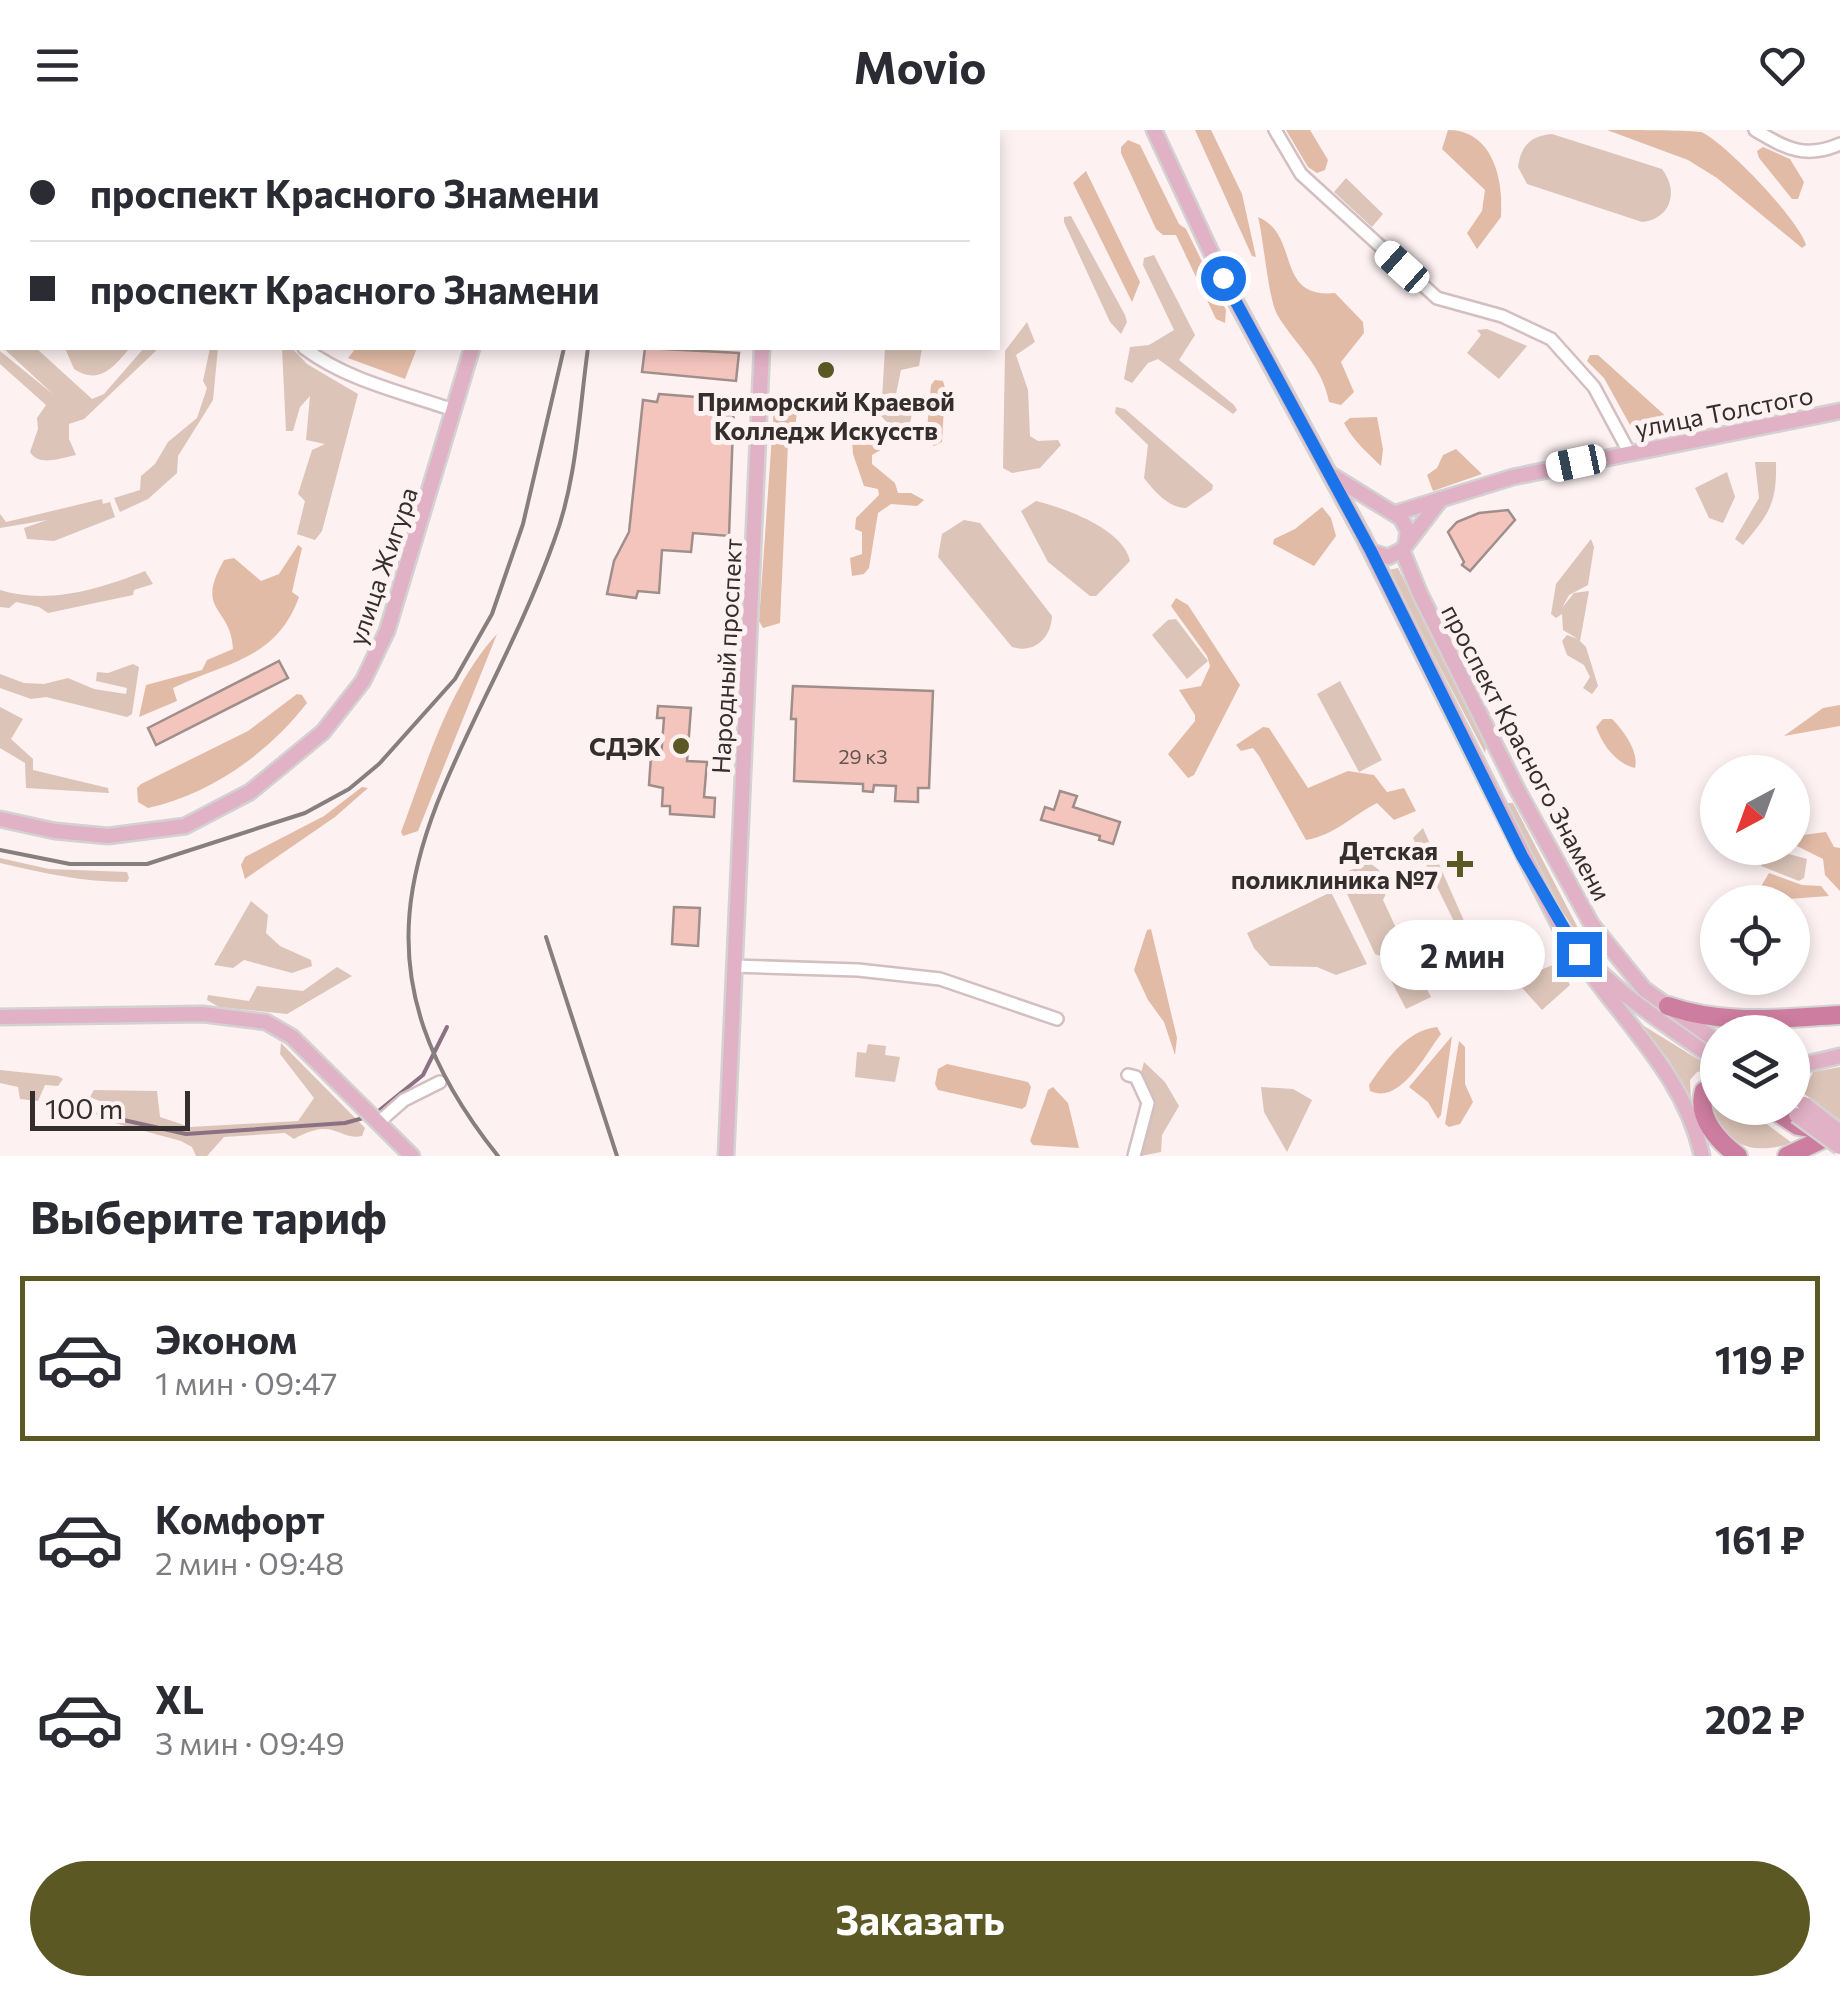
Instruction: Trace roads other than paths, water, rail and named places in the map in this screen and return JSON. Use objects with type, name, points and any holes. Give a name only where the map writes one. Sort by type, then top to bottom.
[{"type":"highway","points":[[1668,1006],[1696,1016],[1736,1021],[1840,1015]]},
{"type":"highway","points":[[1810,1122],[1816,1129]]},
{"type":"highway","points":[[1711,1125],[1738,1156]]},
{"type":"highway","points":[[1787,1156],[1840,1131]]},
{"type":"main road","name":"проспект Красного Знамени","points":[[1154,130],[1223,278],[1371,551],[1559,925],[1579,954],[1622,994],[1700,1048]]},
{"type":"main road","name":"улица Жигура","points":[[0,819],[55,831],[108,836],[185,826],[250,792],[303,752],[352,697],[387,631],[471,350]]},
{"type":"main road","name":"Народный проспект","points":[[726,1156],[762,350]]},
{"type":"main road","name":"улица Толстого","points":[[1390,512],[1513,477],[1840,411]]},
{"type":"main road","name":"проспект Красного Знамени","points":[[1328,472],[1390,512],[1407,528],[1404,547],[1420,594],[1503,762],[1592,925],[1631,976],[1700,1029]]},
{"type":"main road","points":[[1371,551],[1385,558],[1404,547],[1442,498]]},
{"type":"main road","points":[[1363,536],[1369,519],[1390,512]]},
{"type":"main road","points":[[1482,772],[1494,762],[1503,762]]},
{"type":"main road","points":[[1579,954],[1676,1084],[1694,1123],[1702,1156]]},
{"type":"main road","points":[[0,1018],[203,1014],[266,1022],[292,1037],[412,1156]]},
{"type":"main road","points":[[1810,1063],[1840,1056]]},
{"type":"main road","points":[[1810,1114],[1840,1131]]},
{"type":"main road","points":[[1816,1129],[1840,1148]]},
{"type":"street","points":[[1275,130],[1301,174],[1437,298],[1502,316],[1551,339],[1594,387],[1629,452]]},
{"type":"street","points":[[1756,130],[1805,154],[1820,153],[1840,144]]},
{"type":"street","points":[[307,350],[368,384],[453,410]]},
{"type":"street","points":[[735,966],[858,970],[940,978],[1056,1019]]},
{"type":"street","points":[[1128,1074],[1136,1076],[1148,1103],[1134,1156]]},
{"type":"street","points":[[377,1121],[404,1100],[440,1082]]},
{"type":"waterway","points":[[376,1113],[423,1075],[447,1027]]},
{"type":"waterway","points":[[101,1115],[186,1134],[345,1123],[367,1117]]},
{"type":"railway","points":[[0,850],[70,864],[147,864],[305,813],[349,789],[379,764],[455,679],[492,614],[523,524],[564,350]]},
{"type":"railway","points":[[498,1156],[442,1070],[414,992],[409,918],[422,846],[449,775],[520,625],[562,518],[588,350]]},
{"type":"railway","points":[[546,937],[617,1156]]},
{"type":"place","name":"Приморский Краевой Колледж Искусств","points":[[826,370]]},
{"type":"place","name":"СДЭК","points":[[681,746]]},
{"type":"place","name":"Детская поликлиника №7","points":[[1460,864]]}]
